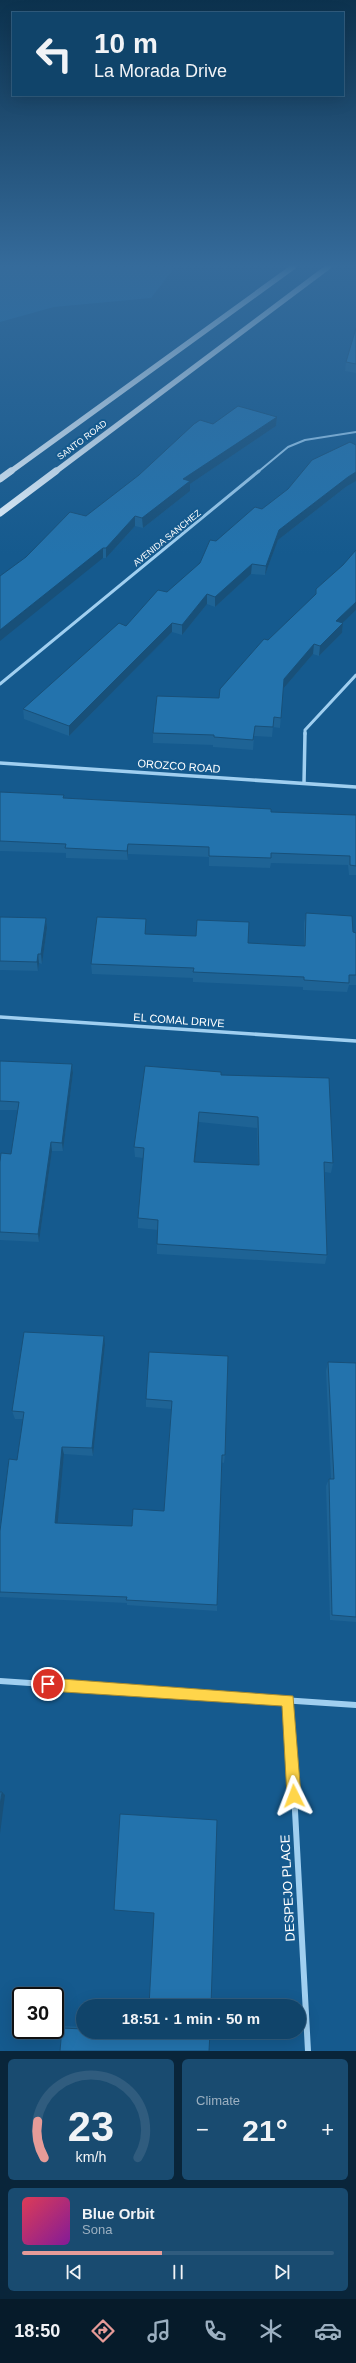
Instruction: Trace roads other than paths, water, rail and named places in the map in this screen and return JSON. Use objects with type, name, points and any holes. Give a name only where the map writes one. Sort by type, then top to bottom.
[{"type":"main road","name":"SANTO ROAD","points":[[0,479],[160,363]]},
{"type":"main road","name":"SANTO ROAD","points":[[0,513],[200,363]]},
{"type":"street","name":"AVENIDA SANCHEZ","points":[[0,684],[288,447],[305,440],[356,432]]},
{"type":"street","points":[[304,783],[305,730],[356,675]]},
{"type":"street","name":"OROZCO ROAD","points":[[0,763],[356,787]]},
{"type":"street","name":"EL COMAL DRIVE","points":[[0,1017],[356,1042]]},
{"type":"street","points":[[0,1681],[356,1705]]},
{"type":"street","name":"DESPEJO PLACE","points":[[289,1700],[308,2051]]}]
